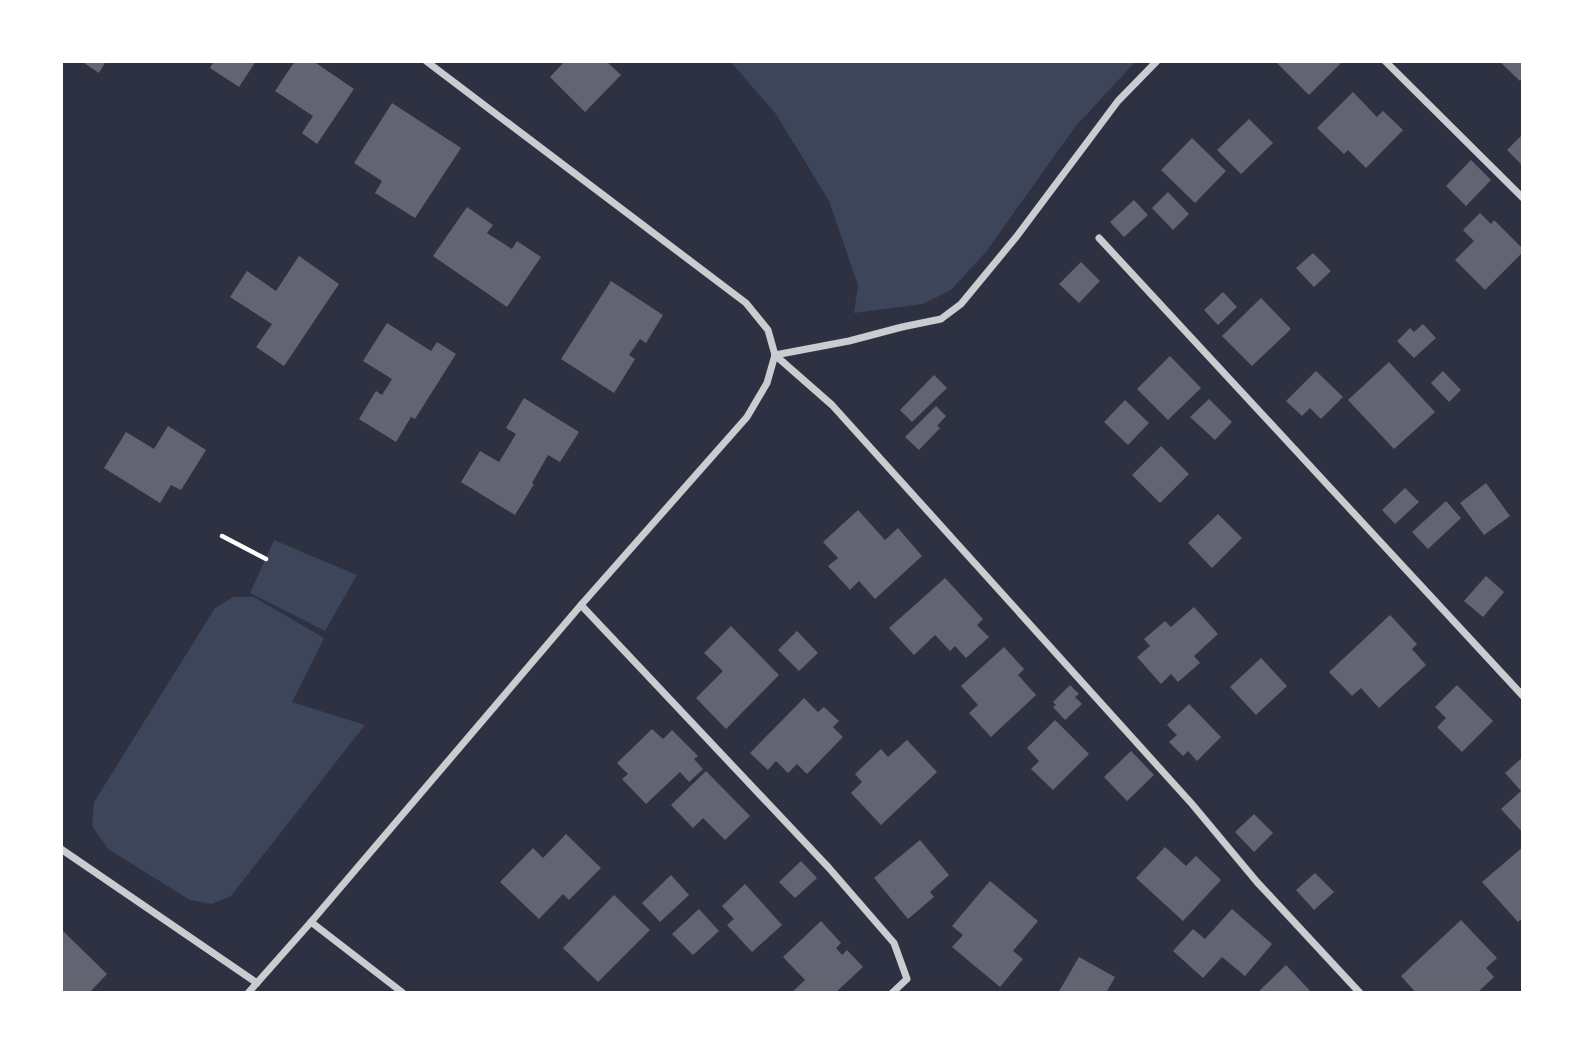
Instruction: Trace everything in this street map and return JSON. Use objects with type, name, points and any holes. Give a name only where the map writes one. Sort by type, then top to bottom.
[{"type":"street","points":[[248,993],[747,418],[767,383],[775,355],[768,330],[746,303],[426,61]]},
{"type":"street","points":[[775,355],[941,319],[961,304],[1017,236],[1118,101],[1157,61]]},
{"type":"street","points":[[1385,61],[1523,198]]},
{"type":"street","points":[[1099,238],[1523,696]]},
{"type":"street","points":[[775,355],[832,405],[1192,804],[1257,883],[1360,993]]},
{"type":"street","points":[[582,605],[829,869],[894,943],[907,979],[892,993]]},
{"type":"street","points":[[61,849],[257,983]]},
{"type":"street","points":[[310,922],[403,993]]},
{"type":"path","points":[[222,536],[266,559]]},
{"type":"shaded area","points":[[730,61],[1136,61],[1075,127],[986,252],[951,290],[923,304],[854,313],[858,285],[829,201],[776,114]]},
{"type":"shaded area","points":[[274,540],[357,575],[325,631],[250,593]]},
{"type":"shaded area","points":[[233,597],[254,597],[324,638],[292,702],[365,725],[231,896],[212,904],[190,900],[108,849],[92,826],[94,802],[215,608]]},
{"type":"building","points":[[81,61],[106,61],[99,73]]},
{"type":"building","points":[[214,61],[256,61],[239,87],[210,68]]},
{"type":"building","points":[[295,61],[313,61],[354,89],[317,144],[302,133],[313,116],[275,91]]},
{"type":"building","points":[[565,61],[606,61],[621,75],[585,112],[550,77]]},
{"type":"building","points":[[1275,61],[1343,61],[1309,95]]},
{"type":"building","points":[[1499,61],[1523,61],[1523,77],[1520,81]]},
{"type":"building","points":[[1353,92],[1377,117],[1383,111],[1403,130],[1366,168],[1348,150],[1344,154],[1317,128]]},
{"type":"building","points":[[392,103],[461,148],[415,218],[375,193],[382,181],[354,163]]},
{"type":"building","points":[[1249,119],[1273,143],[1241,174],[1217,150]]},
{"type":"building","points":[[1523,134],[1523,166],[1507,150]]},
{"type":"building","points":[[1192,138],[1226,171],[1195,203],[1161,170]]},
{"type":"building","points":[[1471,160],[1491,180],[1466,206],[1446,186]]},
{"type":"building","points":[[1168,192],[1189,214],[1173,230],[1152,208]]},
{"type":"building","points":[[1134,200],[1148,215],[1124,237],[1110,222]]},
{"type":"building","points":[[467,207],[493,225],[487,233],[512,249],[517,241],[541,257],[507,307],[433,256]]},
{"type":"building","points":[[1480,213],[1491,224],[1494,220],[1523,249],[1485,290],[1455,260],[1474,241],[1463,230]]},
{"type":"building","points":[[1313,253],[1331,271],[1314,287],[1296,268]]},
{"type":"building","points":[[299,256],[339,284],[284,366],[256,347],[272,324],[230,297],[247,271],[276,291]]},
{"type":"building","points":[[1081,262],[1100,281],[1079,303],[1059,284]]},
{"type":"building","points":[[611,281],[663,315],[646,343],[640,339],[629,355],[635,359],[614,393],[561,359]]},
{"type":"building","points":[[1223,292],[1237,307],[1218,325],[1204,310]]},
{"type":"building","points":[[1261,298],[1291,329],[1252,366],[1222,336]]},
{"type":"building","points":[[387,323],[431,351],[437,342],[456,354],[415,419],[411,417],[396,442],[359,419],[376,391],[382,395],[392,379],[363,361]]},
{"type":"building","points":[[1423,324],[1436,338],[1414,358],[1397,341],[1410,328],[1414,332]]},
{"type":"building","points":[[1170,356],[1201,388],[1168,420],[1137,389]]},
{"type":"building","points":[[1389,362],[1435,412],[1394,449],[1348,400]]},
{"type":"building","points":[[1316,371],[1343,397],[1321,419],[1310,408],[1302,416],[1286,401]]},
{"type":"building","points":[[1443,371],[1461,390],[1449,402],[1431,383]]},
{"type":"building","points":[[934,375],[947,388],[912,422],[900,410]]},
{"type":"building","points":[[524,398],[579,432],[560,462],[548,455],[515,515],[461,482],[480,451],[499,462],[516,434],[506,428]]},
{"type":"building","points":[[1209,399],[1232,422],[1215,440],[1190,417]]},
{"type":"building","points":[[1125,400],[1149,423],[1128,445],[1104,422]]},
{"type":"building","points":[[936,406],[946,416],[937,426],[940,428],[919,450],[905,437]]},
{"type":"building","points":[[168,426],[206,450],[181,490],[171,485],[160,503],[104,468],[126,432],[154,449]]},
{"type":"building","points":[[1161,446],[1189,474],[1160,503],[1132,475]]},
{"type":"building","points":[[1486,483],[1510,516],[1484,535],[1460,503]]},
{"type":"building","points":[[1405,488],[1419,502],[1395,524],[1382,510]]},
{"type":"building","points":[[1446,501],[1461,518],[1428,549],[1412,532]]},
{"type":"building","points":[[858,510],[885,540],[898,528],[922,556],[875,599],[859,581],[850,590],[828,566],[838,558],[823,542]]},
{"type":"building","points":[[1218,514],[1242,538],[1212,568],[1188,543]]},
{"type":"building","points":[[1486,576],[1504,592],[1483,617],[1464,601]]},
{"type":"building","points":[[945,578],[983,619],[977,625],[989,637],[966,658],[955,646],[950,651],[935,635],[914,655],[889,628]]},
{"type":"building","points":[[1194,607],[1218,634],[1194,656],[1200,663],[1178,682],[1171,674],[1161,684],[1137,657],[1150,646],[1144,639],[1165,621],[1171,627]]},
{"type":"building","points":[[1390,615],[1417,644],[1412,649],[1426,665],[1379,708],[1361,688],[1352,696],[1329,672]]},
{"type":"building","points":[[731,626],[779,675],[726,729],[696,698],[723,671],[704,653]]},
{"type":"building","points":[[797,631],[818,653],[799,671],[778,650]]},
{"type":"building","points":[[1004,647],[1024,669],[1018,675],[1036,695],[991,737],[969,713],[978,705],[961,686]]},
{"type":"building","points":[[1261,658],[1287,686],[1256,715],[1230,687]]},
{"type":"building","points":[[1070,685],[1079,694],[1075,697],[1082,704],[1065,720],[1053,707],[1056,705],[1053,702]]},
{"type":"building","points":[[1457,685],[1493,721],[1462,752],[1437,727],[1446,718],[1435,707]]},
{"type":"building","points":[[804,698],[818,712],[824,707],[839,721],[833,727],[843,737],[807,774],[797,764],[788,773],[776,761],[768,770],[750,753]]},
{"type":"building","points":[[1189,704],[1221,737],[1197,761],[1188,751],[1183,756],[1169,742],[1177,735],[1167,725]]},
{"type":"building","points":[[1055,720],[1089,754],[1053,790],[1031,769],[1039,761],[1027,748]]},
{"type":"building","points":[[652,729],[663,739],[672,730],[698,756],[694,759],[703,769],[689,782],[680,772],[646,804],[622,779],[628,774],[617,763]]},
{"type":"building","points":[[907,740],[937,772],[881,825],[851,793],[862,782],[855,774],[881,749],[888,757]]},
{"type":"building","points":[[1131,751],[1154,775],[1127,801],[1104,777]]},
{"type":"building","points":[[1523,757],[1523,833],[1501,809],[1521,791],[1505,773]]},
{"type":"building","points":[[706,771],[750,816],[725,840],[703,818],[693,828],[671,805]]},
{"type":"building","points":[[1254,814],[1273,833],[1254,852],[1235,832]]},
{"type":"building","points":[[566,834],[601,868],[569,900],[563,894],[539,919],[500,882],[533,848],[543,858]]},
{"type":"building","points":[[920,840],[949,875],[930,892],[934,897],[908,919],[874,878]]},
{"type":"building","points":[[1165,847],[1186,866],[1196,856],[1221,880],[1183,921],[1136,878]]},
{"type":"building","points":[[1523,847],[1523,918],[1518,922],[1482,882]]},
{"type":"building","points":[[801,861],[817,878],[795,898],[779,882]]},
{"type":"building","points":[[1315,873],[1334,892],[1314,910],[1296,890]]},
{"type":"building","points":[[671,875],[689,895],[660,922],[642,903]]},
{"type":"building","points":[[990,881],[1038,921],[1013,951],[1023,959],[1000,987],[952,947],[963,935],[952,926]]},
{"type":"building","points":[[745,884],[782,925],[752,952],[727,925],[734,919],[722,906]]},
{"type":"building","points":[[614,895],[650,930],[598,982],[563,948]]},
{"type":"building","points":[[699,909],[719,931],[693,955],[672,934]]},
{"type":"building","points":[[1232,909],[1272,944],[1245,976],[1222,957],[1203,978],[1173,951],[1193,929],[1205,939]]},
{"type":"building","points":[[1461,920],[1497,958],[1486,968],[1494,977],[1477,993],[1416,993],[1401,976]]},
{"type":"building","points":[[821,921],[841,943],[836,948],[842,955],[847,950],[863,967],[835,993],[791,993],[805,980],[783,957]]},
{"type":"building","points":[[61,929],[107,974],[89,993],[61,993]]},
{"type":"building","points":[[1079,957],[1115,977],[1106,993],[1058,993]]},
{"type":"building","points":[[1286,965],[1312,993],[1257,993]]}]
